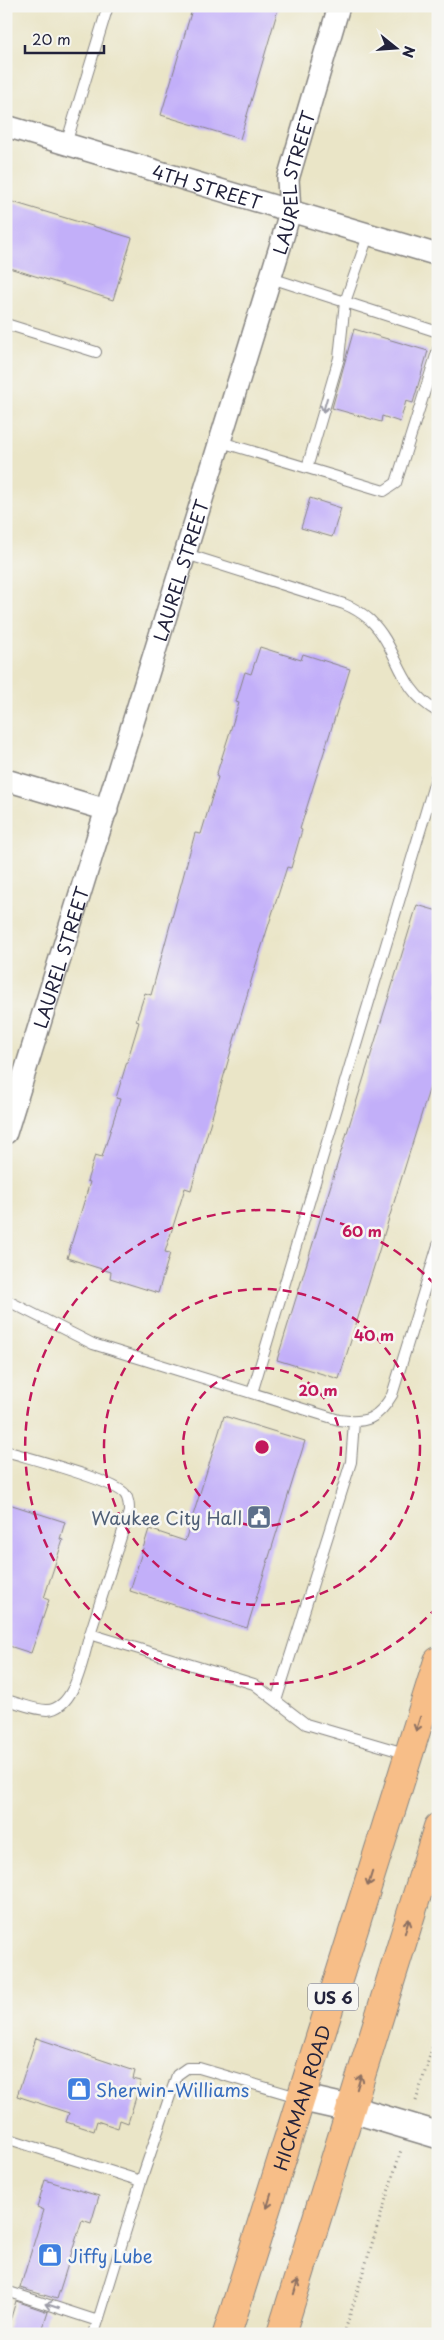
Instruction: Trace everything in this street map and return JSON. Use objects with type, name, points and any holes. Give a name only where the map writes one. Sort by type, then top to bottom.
[{"type":"highway","name":"HICKMAN ROAD","points":[[228,2334],[438,1661]]},
{"type":"highway","name":"US 6","points":[[282,2334],[438,1827]]},
{"type":"street","name":"LAUREL STREET","points":[[6,1133],[271,278],[290,212],[288,179],[339,6]]},
{"type":"street","name":"4TH STREET","points":[[6,126],[368,236],[438,255]]},
{"type":"street","points":[[6,780],[107,810]]},
{"type":"street","points":[[302,2098],[351,2109],[438,2135]]},
{"type":"lane","points":[[66,144],[108,6]]},
{"type":"lane","points":[[307,468],[339,358],[345,302],[368,236]]},
{"type":"lane","points":[[271,278],[438,332]]},
{"type":"lane","points":[[6,324],[96,352]]},
{"type":"lane","points":[[221,442],[384,491],[396,483],[438,350]]},
{"type":"lane","points":[[186,554],[344,604],[360,611],[372,622],[386,643],[409,688],[424,704],[438,712]]},
{"type":"lane","points":[[252,1393],[438,771]]},
{"type":"lane","points":[[6,1300],[93,1344],[339,1420],[354,1422],[370,1419],[383,1410],[392,1395],[438,1245]]},
{"type":"lane","points":[[276,1701],[351,1462],[354,1422]]},
{"type":"lane","points":[[6,1451],[109,1484],[125,1494],[130,1503],[129,1512],[72,1693],[63,1704],[49,1710],[6,1700]]},
{"type":"lane","points":[[90,1634],[254,1684],[306,1724],[409,1754]]},
{"type":"lane","points":[[94,2334],[141,2181],[177,2075],[187,2068],[199,2068],[302,2098]]},
{"type":"lane","points":[[6,2138],[141,2181]]},
{"type":"lane","points":[[6,2292],[98,2321]]},
{"type":"path","points":[[344,2334],[438,2029]]},
{"type":"path","points":[[432,2047],[438,2049]]},
{"type":"building","points":[[193,6],[279,6],[240,139],[161,115]]},
{"type":"building","points":[[6,200],[132,238],[113,300],[6,267]]},
{"type":"building","points":[[354,329],[428,351],[413,403],[406,401],[400,422],[382,416],[381,422],[332,408]]},
{"type":"building","points":[[310,498],[341,508],[332,537],[301,528]]},
{"type":"building","points":[[260,647],[301,660],[303,654],[350,669],[300,829],[302,830],[291,868],[287,867],[254,971],[191,1190],[185,1188],[165,1252],[170,1253],[158,1293],[110,1278],[111,1272],[67,1258],[90,1182],[87,1181],[95,1155],[102,1157],[120,1099],[116,1098],[139,1022],[136,1021],[145,993],[151,995],[195,833],[201,834],[218,777],[216,776],[239,703],[236,702],[245,672],[251,674]]},
{"type":"building","points":[[417,905],[438,911],[438,1061],[339,1379],[277,1360]]},
{"type":"building","points":[[224,1416],[305,1441],[247,1628],[130,1591],[149,1529],[185,1541]]},
{"type":"building","points":[[6,1503],[65,1522],[60,1539],[63,1540],[44,1598],[49,1600],[31,1653],[6,1645]]},
{"type":"building","name":"Sherwin-Williams","points":[[36,2038],[135,2071],[133,2079],[141,2081],[128,2123],[120,2120],[118,2128],[97,2121],[94,2131],[66,2122],[69,2113],[17,2096]]},
{"type":"building","name":"Jiffy Lube","points":[[45,2180],[99,2196],[91,2223],[82,2220],[57,2299],[20,2288],[44,2210],[37,2207]]},
{"type":"building","points":[[16,2301],[48,2312],[41,2334],[6,2334]]},
{"type":"place","name":"Waukee City Hall","points":[[259,1517]]},
{"type":"place","name":"Sherwin-Williams","points":[[79,2089]]},
{"type":"place","name":"Jiffy Lube","points":[[50,2255]]}]
